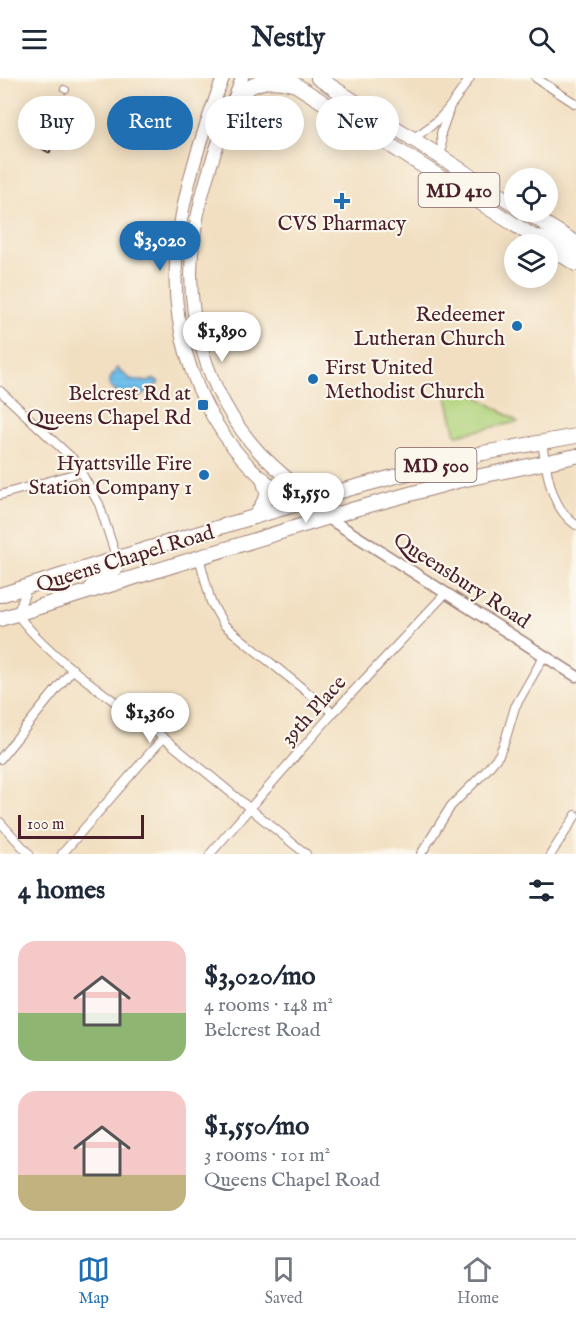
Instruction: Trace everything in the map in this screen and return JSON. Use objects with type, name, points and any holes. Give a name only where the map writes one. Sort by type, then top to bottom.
[{"type":"main road","name":"Queensbury Road","points":[[223,78],[185,199],[177,249],[176,305],[189,361],[201,392],[233,446],[263,478],[298,503],[328,518]]},
{"type":"main road","name":"Queensbury Road","points":[[235,96],[242,78]]},
{"type":"main road","name":"MD 410","points":[[318,78],[504,198]]},
{"type":"main road","points":[[237,96],[242,90],[258,81],[277,79],[291,82]]},
{"type":"main road","name":"MD 410","points":[[291,82],[529,234]]},
{"type":"main road","name":"Queensbury Road","points":[[217,150],[199,207],[194,232],[192,263],[191,288],[204,358],[224,402],[242,430],[262,454],[313,499],[328,518]]},
{"type":"main road","name":"MD 410","points":[[542,222],[576,243]]},
{"type":"main road","points":[[518,227],[576,251]]},
{"type":"main road","name":"MD 410","points":[[558,253],[576,264]]},
{"type":"main road","points":[[221,429],[226,418],[224,402]]},
{"type":"main road","name":"Queens Chapel Road","points":[[0,595],[298,503],[440,463],[576,436]]},
{"type":"main road","name":"Queens Chapel Road","points":[[0,619],[89,590],[457,480],[576,456]]},
{"type":"main road","points":[[255,517],[268,495],[263,478]]},
{"type":"main road","points":[[89,590],[97,580],[115,570],[118,564],[117,559]]},
{"type":"street","points":[[413,138],[430,128],[449,110],[470,78]]},
{"type":"street","points":[[536,78],[576,104]]},
{"type":"street","points":[[442,158],[441,133],[449,110]]},
{"type":"street","points":[[0,391],[66,452],[81,472],[99,504],[117,559]]},
{"type":"street","points":[[542,443],[557,505],[576,525]]},
{"type":"street","points":[[0,495],[81,472]]},
{"type":"street","name":"Queensbury Road","points":[[328,518],[576,676]]},
{"type":"street","points":[[198,557],[211,602],[224,625],[333,713]]},
{"type":"street","points":[[28,586],[17,614],[32,633],[73,669],[163,738],[306,854]]},
{"type":"street","name":"39th Place","points":[[210,854],[333,713],[446,593]]},
{"type":"street","points":[[421,854],[451,806],[499,755],[515,707],[544,656]]},
{"type":"street","points":[[0,759],[73,669]]},
{"type":"street","points":[[62,854],[163,738]]},
{"type":"street","points":[[551,854],[576,815]]},
{"type":"street","points":[[0,822],[29,854]]},
{"type":"green space","points":[[458,384],[518,422],[456,435],[446,392]]},
{"type":"water","points":[[117,368],[130,379],[148,382],[154,379],[159,383],[126,402],[109,385]]},
{"type":"place","name":"CVS Pharmacy","points":[[342,201]]},
{"type":"place","name":"Redeemer Lutheran Church","points":[[517,326]]},
{"type":"place","name":"First United Methodist Church","points":[[313,379]]},
{"type":"place","name":"Belcrest Rd at Queens Chapel Rd","points":[[203,405]]},
{"type":"place","name":"Hyattsville Fire Station Company 1","points":[[204,475]]}]
